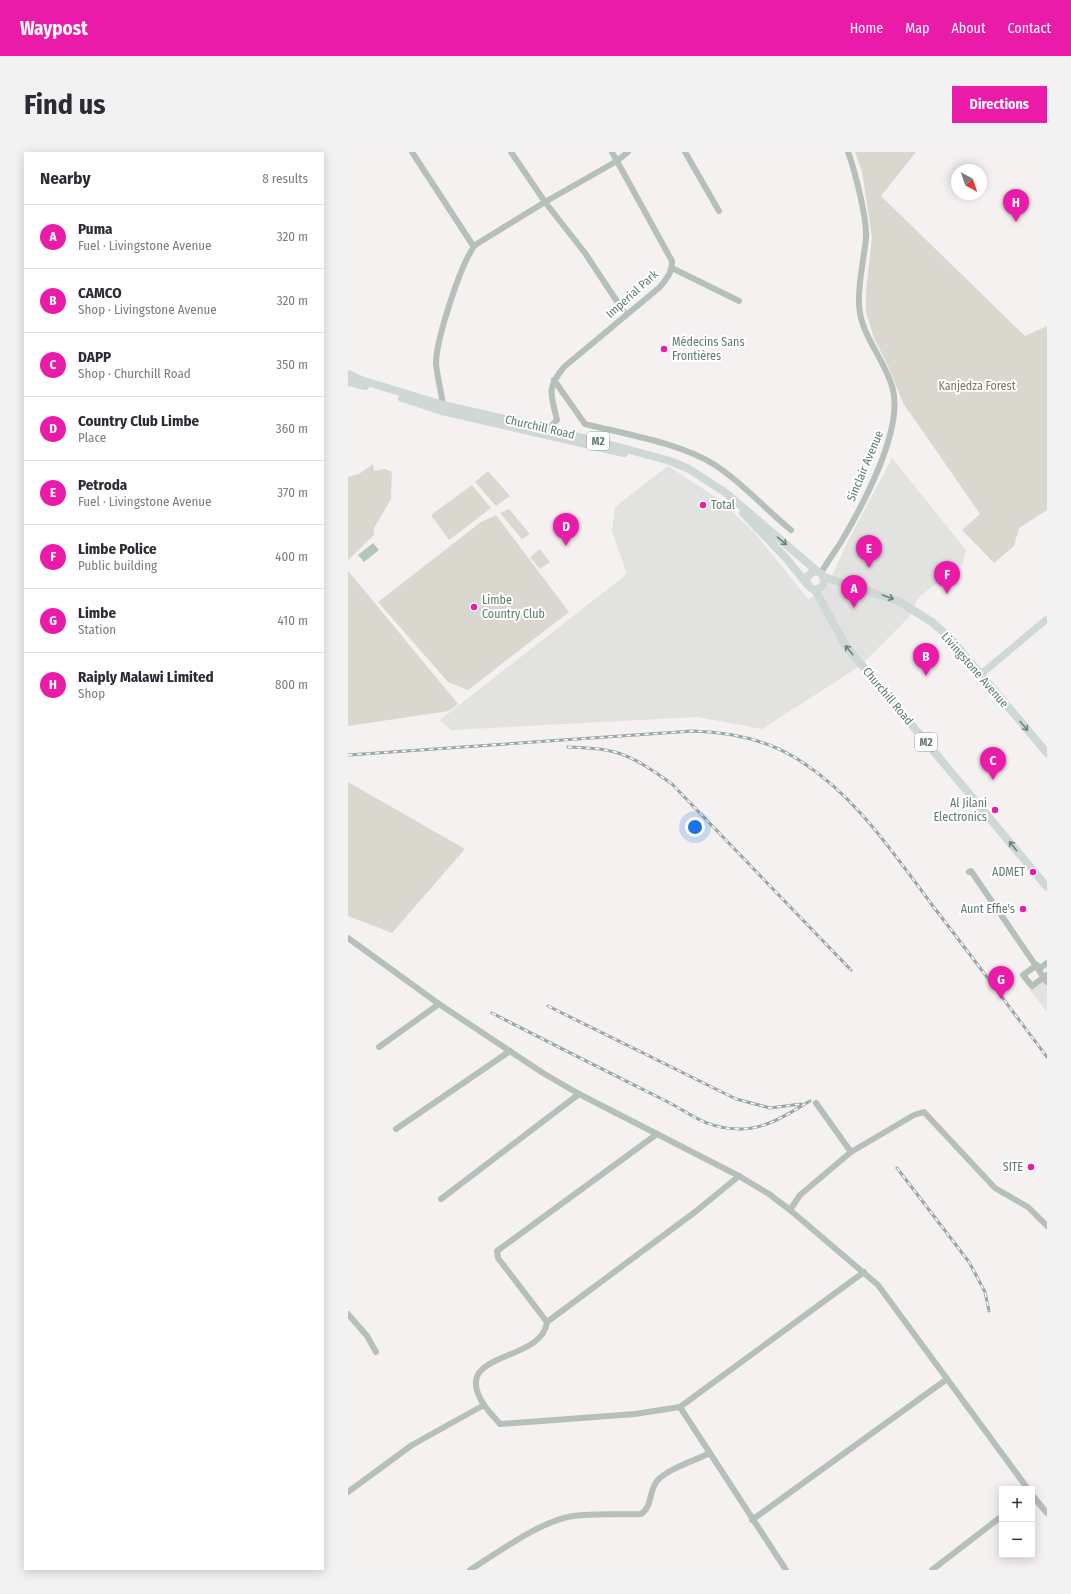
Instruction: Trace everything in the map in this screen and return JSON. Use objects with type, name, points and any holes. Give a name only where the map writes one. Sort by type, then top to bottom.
[{"type":"highway","name":"Churchill Road","points":[[348,374],[361,380],[443,408],[549,429],[670,461],[689,469],[726,493],[821,574]]},
{"type":"highway","name":"Churchill Road","points":[[348,382],[542,435],[626,454],[668,466],[699,480],[735,506],[786,558],[806,584],[812,590],[815,590],[846,646],[1047,887]]},
{"type":"highway","points":[[806,584],[808,575],[821,574],[824,584],[822,587],[815,590]]},
{"type":"highway","name":"Livingstone Avenue","points":[[821,574],[898,601],[917,611],[932,622],[951,639],[1047,753]]},
{"type":"main road","points":[[980,675],[1047,619]]},
{"type":"street","points":[[412,152],[472,244],[475,246]]},
{"type":"street","points":[[511,152],[545,202],[585,253],[626,315]]},
{"type":"street","name":"Imperial Park","points":[[554,380],[564,367],[660,286],[672,268],[672,261],[612,152]]},
{"type":"street","points":[[443,408],[437,377],[436,361],[439,343],[462,269],[469,253],[475,246],[545,202],[617,161],[628,152]]},
{"type":"street","points":[[685,152],[719,211]]},
{"type":"street","name":"Sinclair Avenue","points":[[821,574],[844,537],[861,505],[880,464],[894,422],[894,392],[888,374],[872,345],[860,318],[859,303],[866,236],[860,196],[848,152]]},
{"type":"street","points":[[672,268],[739,301]]},
{"type":"street","points":[[542,435],[557,420],[551,397],[554,380]]},
{"type":"street","points":[[554,380],[585,424],[659,442],[698,456],[715,465],[746,488],[769,512],[791,530]]},
{"type":"street","points":[[969,872],[971,871],[1038,967],[1046,978],[1032,986],[1023,975],[1038,967],[1047,963]]},
{"type":"street","points":[[348,938],[439,1004],[579,1094],[739,1176],[769,1194],[790,1210],[878,1285],[1026,1486]]},
{"type":"street","points":[[379,1047],[439,1004]]},
{"type":"street","points":[[396,1129],[510,1051]]},
{"type":"street","points":[[441,1199],[579,1094]]},
{"type":"street","points":[[816,1103],[851,1152]]},
{"type":"street","points":[[790,1210],[800,1195],[851,1152],[914,1114],[924,1112],[995,1188],[1028,1207],[1047,1226]]},
{"type":"street","points":[[657,1134],[497,1251],[498,1258],[547,1322],[546,1330],[543,1336],[529,1346],[487,1364],[480,1372],[476,1381],[476,1387],[484,1405],[500,1424],[628,1415],[680,1407],[864,1272]]},
{"type":"street","points":[[547,1322],[695,1212],[739,1176]]},
{"type":"street","points":[[348,1314],[367,1336],[376,1352]]},
{"type":"street","points":[[752,1520],[948,1379]]},
{"type":"street","points":[[348,1492],[412,1445],[484,1405]]},
{"type":"street","points":[[680,1407],[752,1520],[786,1570]]},
{"type":"street","points":[[470,1570],[546,1524],[561,1519],[574,1516],[641,1514],[647,1509],[653,1488],[657,1481],[665,1474],[710,1453]]},
{"type":"street","points":[[1035,1499],[1047,1513]]},
{"type":"street","points":[[932,1570],[999,1518]]},
{"type":"shaded area","points":[[892,458],[966,550],[963,563],[919,597],[909,617],[860,666],[762,729],[697,717],[451,730],[440,720],[627,574],[612,531],[615,507],[668,466],[720,500],[754,532],[808,599],[825,591],[848,541]]},
{"type":"shaded area","points":[[373,543],[379,550],[364,562],[358,555]]},
{"type":"shaded area","points":[[1047,977],[1047,1012],[1030,990]]},
{"type":"green space","name":"Kanjedza Forest","points":[[855,152],[916,152],[881,196],[1025,336],[1047,326],[1047,510],[1019,528],[1014,546],[994,563],[962,530],[980,514],[903,403],[889,368],[874,338],[866,312],[866,291],[872,237],[862,172]]},
{"type":"green space","points":[[373,464],[374,471],[385,469],[392,472],[391,499],[374,528],[374,535],[348,560],[348,477],[359,474]]},
{"type":"green space","points":[[488,471],[510,496],[496,506],[475,482]]},
{"type":"green space","points":[[472,485],[491,508],[449,540],[431,515]]},
{"type":"green space","points":[[509,509],[530,534],[522,539],[500,513]]},
{"type":"green space","name":"Limbe Country Club","points":[[496,515],[569,612],[468,690],[448,682],[378,602],[481,522]]},
{"type":"green space","points":[[540,549],[550,562],[540,569],[530,557]]},
{"type":"green space","points":[[348,571],[458,704],[449,711],[348,726]]},
{"type":"green space","points":[[348,782],[465,849],[392,933],[348,916]]},
{"type":"railway","points":[[348,755],[693,731],[732,735],[770,745],[794,757],[815,771],[835,787],[870,824],[902,864],[1047,1057]]},
{"type":"railway","points":[[568,747],[597,749],[619,753],[632,758],[671,783],[851,970]]},
{"type":"railway","points":[[548,1006],[736,1099],[770,1108],[801,1104]]},
{"type":"railway","points":[[492,1013],[715,1126],[738,1129],[758,1127],[776,1120],[810,1101]]},
{"type":"railway","points":[[897,1168],[969,1262],[985,1292],[989,1311]]},
{"type":"place","name":"Raiply Malawi Limited","points":[[1016,222]]},
{"type":"place","name":"Médecins Sans Frontières","points":[[664,349]]},
{"type":"place","name":"Total","points":[[703,505]]},
{"type":"place","name":"Country Club Limbe","points":[[566,546]]},
{"type":"place","name":"Petroda","points":[[869,568]]},
{"type":"place","name":"Limbe Police","points":[[947,594]]},
{"type":"place","name":"Limbe Country Club","points":[[474,607]]},
{"type":"place","name":"Puma","points":[[854,608]]},
{"type":"place","name":"CAMCO","points":[[926,676]]},
{"type":"place","name":"DAPP","points":[[993,780]]},
{"type":"place","name":"Al Jilani Electronics","points":[[995,810]]},
{"type":"place","name":"ADMET","points":[[1033,872]]},
{"type":"place","name":"Aunt Effie's","points":[[1023,909]]},
{"type":"place","name":"Limbe","points":[[1001,999]]},
{"type":"place","name":"SITE","points":[[1031,1167]]}]
